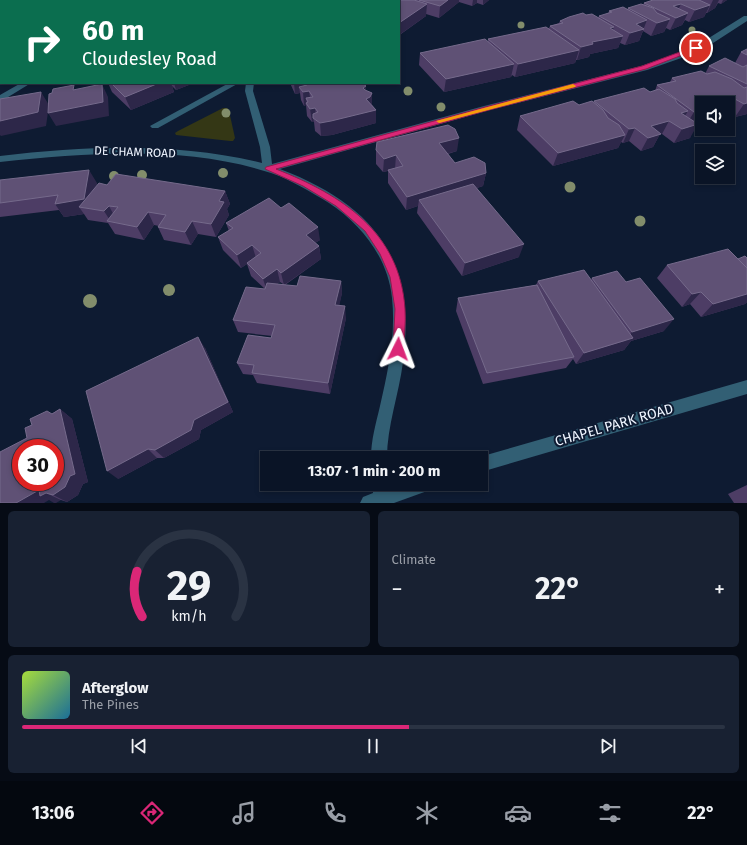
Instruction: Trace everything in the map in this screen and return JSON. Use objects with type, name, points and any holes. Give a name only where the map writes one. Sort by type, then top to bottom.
[{"type":"street","points":[[250,84],[249,91],[265,147],[268,169],[480,110],[644,68],[702,46],[747,18]]},
{"type":"street","points":[[0,98],[25,84]]},
{"type":"street","points":[[155,126],[233,84]]},
{"type":"street","name":"DE CHAM ROAD","points":[[0,159],[85,151],[142,151],[197,155],[239,161],[268,169],[306,184],[339,204],[368,229],[384,252],[394,277],[400,309],[398,349],[379,451]]},
{"type":"street","name":"CHAPEL PARK ROAD","points":[[488,462],[747,387]]},
{"type":"street","points":[[377,495],[394,491]]},
{"type":"green space","points":[[223,108],[227,108],[229,111],[235,138],[233,141],[176,135],[175,133],[178,131]]},
{"type":"building","points":[[400,0],[414,0],[427,4],[400,22]]},
{"type":"building","points":[[419,0],[448,0],[440,6]]},
{"type":"building","points":[[653,0],[699,0],[710,5],[695,10],[681,4],[673,6],[688,13],[676,18],[644,3]]},
{"type":"building","points":[[641,4],[653,8],[657,13],[670,19],[657,23],[628,8]]},
{"type":"building","points":[[623,7],[647,20],[636,24],[644,29],[630,33],[599,16]]},
{"type":"building","points":[[583,13],[586,15],[592,14],[614,27],[610,28],[623,36],[592,42],[593,44],[581,47],[550,26],[563,23],[560,21]]},
{"type":"building","points":[[546,27],[579,50],[518,64],[488,39]]},
{"type":"building","points":[[485,39],[514,64],[446,79],[420,53]]},
{"type":"building","points":[[747,49],[747,55],[741,52]]},
{"type":"building","points":[[725,58],[743,67],[747,65],[747,84],[709,66]]},
{"type":"building","points":[[701,71],[707,74],[715,72],[732,79],[744,88],[747,87],[747,103],[744,104],[735,99],[735,96],[695,96],[694,112],[657,85],[676,81],[672,78]]},
{"type":"building","points":[[102,84],[103,102],[48,113],[49,94],[52,93],[53,89],[74,85],[73,90]]},
{"type":"building","points":[[112,84],[157,84],[125,97]]},
{"type":"building","points":[[363,84],[366,86],[363,88],[372,93],[370,97],[366,99],[376,110],[320,123],[313,118],[313,114],[318,112],[315,108],[310,109],[306,103],[308,102],[306,98],[313,97],[309,91],[303,92],[299,87],[307,85]]},
{"type":"building","points":[[644,88],[650,92],[659,89],[675,99],[677,103],[688,111],[681,113],[695,122],[695,125],[682,129],[669,121],[651,126],[661,134],[648,138],[635,128],[629,129],[594,101]]},
{"type":"building","points":[[41,92],[38,112],[0,121],[0,99]]},
{"type":"building","points":[[573,101],[579,105],[592,101],[603,110],[608,118],[619,125],[625,135],[558,153],[520,116]]},
{"type":"building","points":[[448,125],[455,129],[459,138],[439,143],[455,163],[474,157],[485,163],[486,173],[407,197],[388,170],[403,166],[396,155],[384,159],[376,150],[377,142]]},
{"type":"building","points":[[89,170],[84,199],[55,204],[58,195],[0,203],[0,180]]},
{"type":"building","points":[[116,174],[225,191],[219,201],[224,202],[211,224],[192,221],[185,232],[158,227],[166,215],[148,212],[137,227],[107,221],[118,207],[109,206],[104,211],[79,207],[99,183],[107,185]]},
{"type":"building","points":[[473,184],[524,244],[465,263],[419,200]]},
{"type":"building","points":[[269,198],[281,208],[289,203],[318,227],[306,235],[319,246],[281,273],[277,269],[263,279],[247,263],[261,253],[252,245],[237,255],[218,237],[233,228],[226,223]]},
{"type":"building","points":[[728,249],[747,268],[747,294],[713,304],[701,292],[692,294],[667,265]]},
{"type":"building","points":[[745,256],[747,258],[747,268],[738,259]]},
{"type":"building","points":[[584,270],[633,338],[584,353],[538,281]]},
{"type":"building","points":[[617,271],[626,282],[640,278],[674,319],[632,332],[592,278]]},
{"type":"building","points":[[300,276],[341,281],[335,305],[345,306],[328,383],[252,373],[254,365],[237,363],[248,335],[271,338],[275,325],[233,320],[246,287],[265,289],[267,283],[297,286]]},
{"type":"building","points":[[537,285],[574,357],[487,373],[458,298]]},
{"type":"building","points":[[198,337],[228,402],[194,420],[191,430],[155,450],[148,449],[107,471],[86,391]]},
{"type":"building","points":[[60,409],[75,474],[70,476],[64,488],[64,439],[25,439],[27,438],[25,428],[32,425],[30,419],[47,411],[52,414]]},
{"type":"building","points":[[12,446],[12,491],[37,491],[16,503],[0,503],[0,452]]},
{"type":"building","points":[[39,491],[59,491],[53,495],[46,493],[40,496]]},
{"type":"slow traffic","points":[[439,121],[573,86]]},
{"type":"route","points":[[398,349],[400,309],[394,277],[384,252],[368,229],[339,204],[306,184],[268,169],[487,108],[644,68],[684,54],[696,48]]}]
